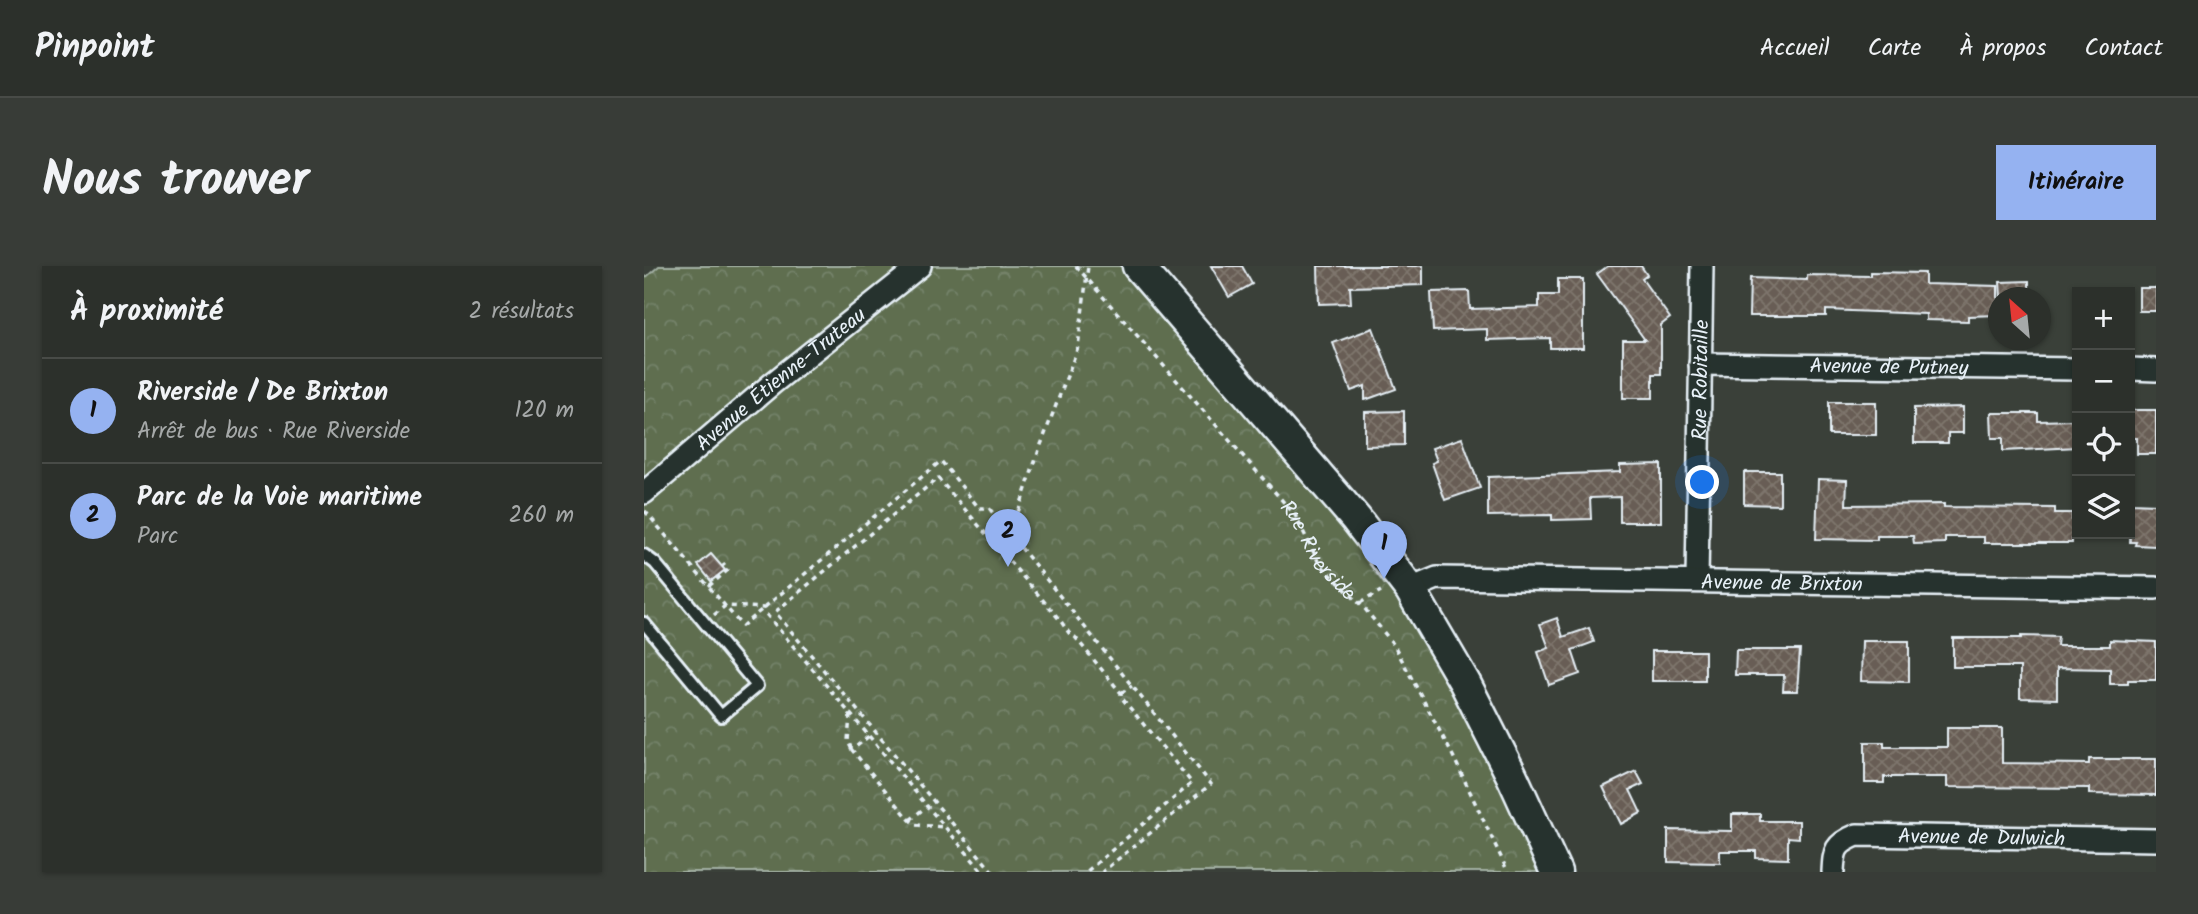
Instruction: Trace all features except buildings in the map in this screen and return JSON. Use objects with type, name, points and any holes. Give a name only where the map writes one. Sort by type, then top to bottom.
[{"type":"street","name":"Avenue Étienne-Truteau","points":[[644,493],[773,383],[920,266]]},
{"type":"street","name":"Rue Riverside","points":[[1138,266],[1356,519],[1470,693],[1556,872]]},
{"type":"street","name":"Rue Robitaille","points":[[1697,580],[1702,266]]},
{"type":"street","name":"Avenue de Putney","points":[[1700,365],[2072,369]]},
{"type":"street","points":[[2135,369],[2156,370]]},
{"type":"street","name":"Avenue de Brixton","points":[[1399,588],[1437,578],[2156,587]]},
{"type":"street","name":"Avenue de Dulwich","points":[[1833,872],[1834,852],[1843,840],[1857,835],[2156,840]]},
{"type":"lane","points":[[644,624],[721,716],[757,686],[655,563],[645,557]]},
{"type":"path","name":"Rue Riverside","points":[[1076,266],[1295,514],[1319,563],[1360,603],[1387,636],[1453,756],[1508,872]]},
{"type":"path","points":[[1005,558],[1009,554],[1007,545],[1039,450],[1078,347],[1088,266]]},
{"type":"path","points":[[644,509],[742,626],[941,461],[979,508],[989,509],[1211,784],[1102,872]]},
{"type":"path","points":[[775,612],[939,478],[1075,637],[1192,783],[1086,872]]},
{"type":"path","points":[[708,586],[728,570],[723,564]]},
{"type":"path","points":[[1360,603],[1399,588]]},
{"type":"path","points":[[725,606],[766,606],[775,612],[993,872]]},
{"type":"path","points":[[766,606],[766,614],[983,872]]},
{"type":"path","points":[[1058,632],[1064,627]]},
{"type":"path","points":[[1121,693],[1132,686]]},
{"type":"path","points":[[850,715],[848,741],[852,750],[909,820],[916,825],[945,827]]},
{"type":"path","points":[[852,750],[869,736]]},
{"type":"path","points":[[897,771],[904,766]]},
{"type":"path","points":[[909,820],[927,806]]},
{"type":"green space","points":[[659,266],[1121,266],[1364,550],[1361,553],[1384,584],[1389,581],[1403,600],[1478,737],[1542,872],[644,872],[644,279]]},
{"type":"place","name":"Parc de la Voie maritime","points":[[1008,567]]},
{"type":"place","name":"Riverside / De Brixton","points":[[1384,579]]}]
